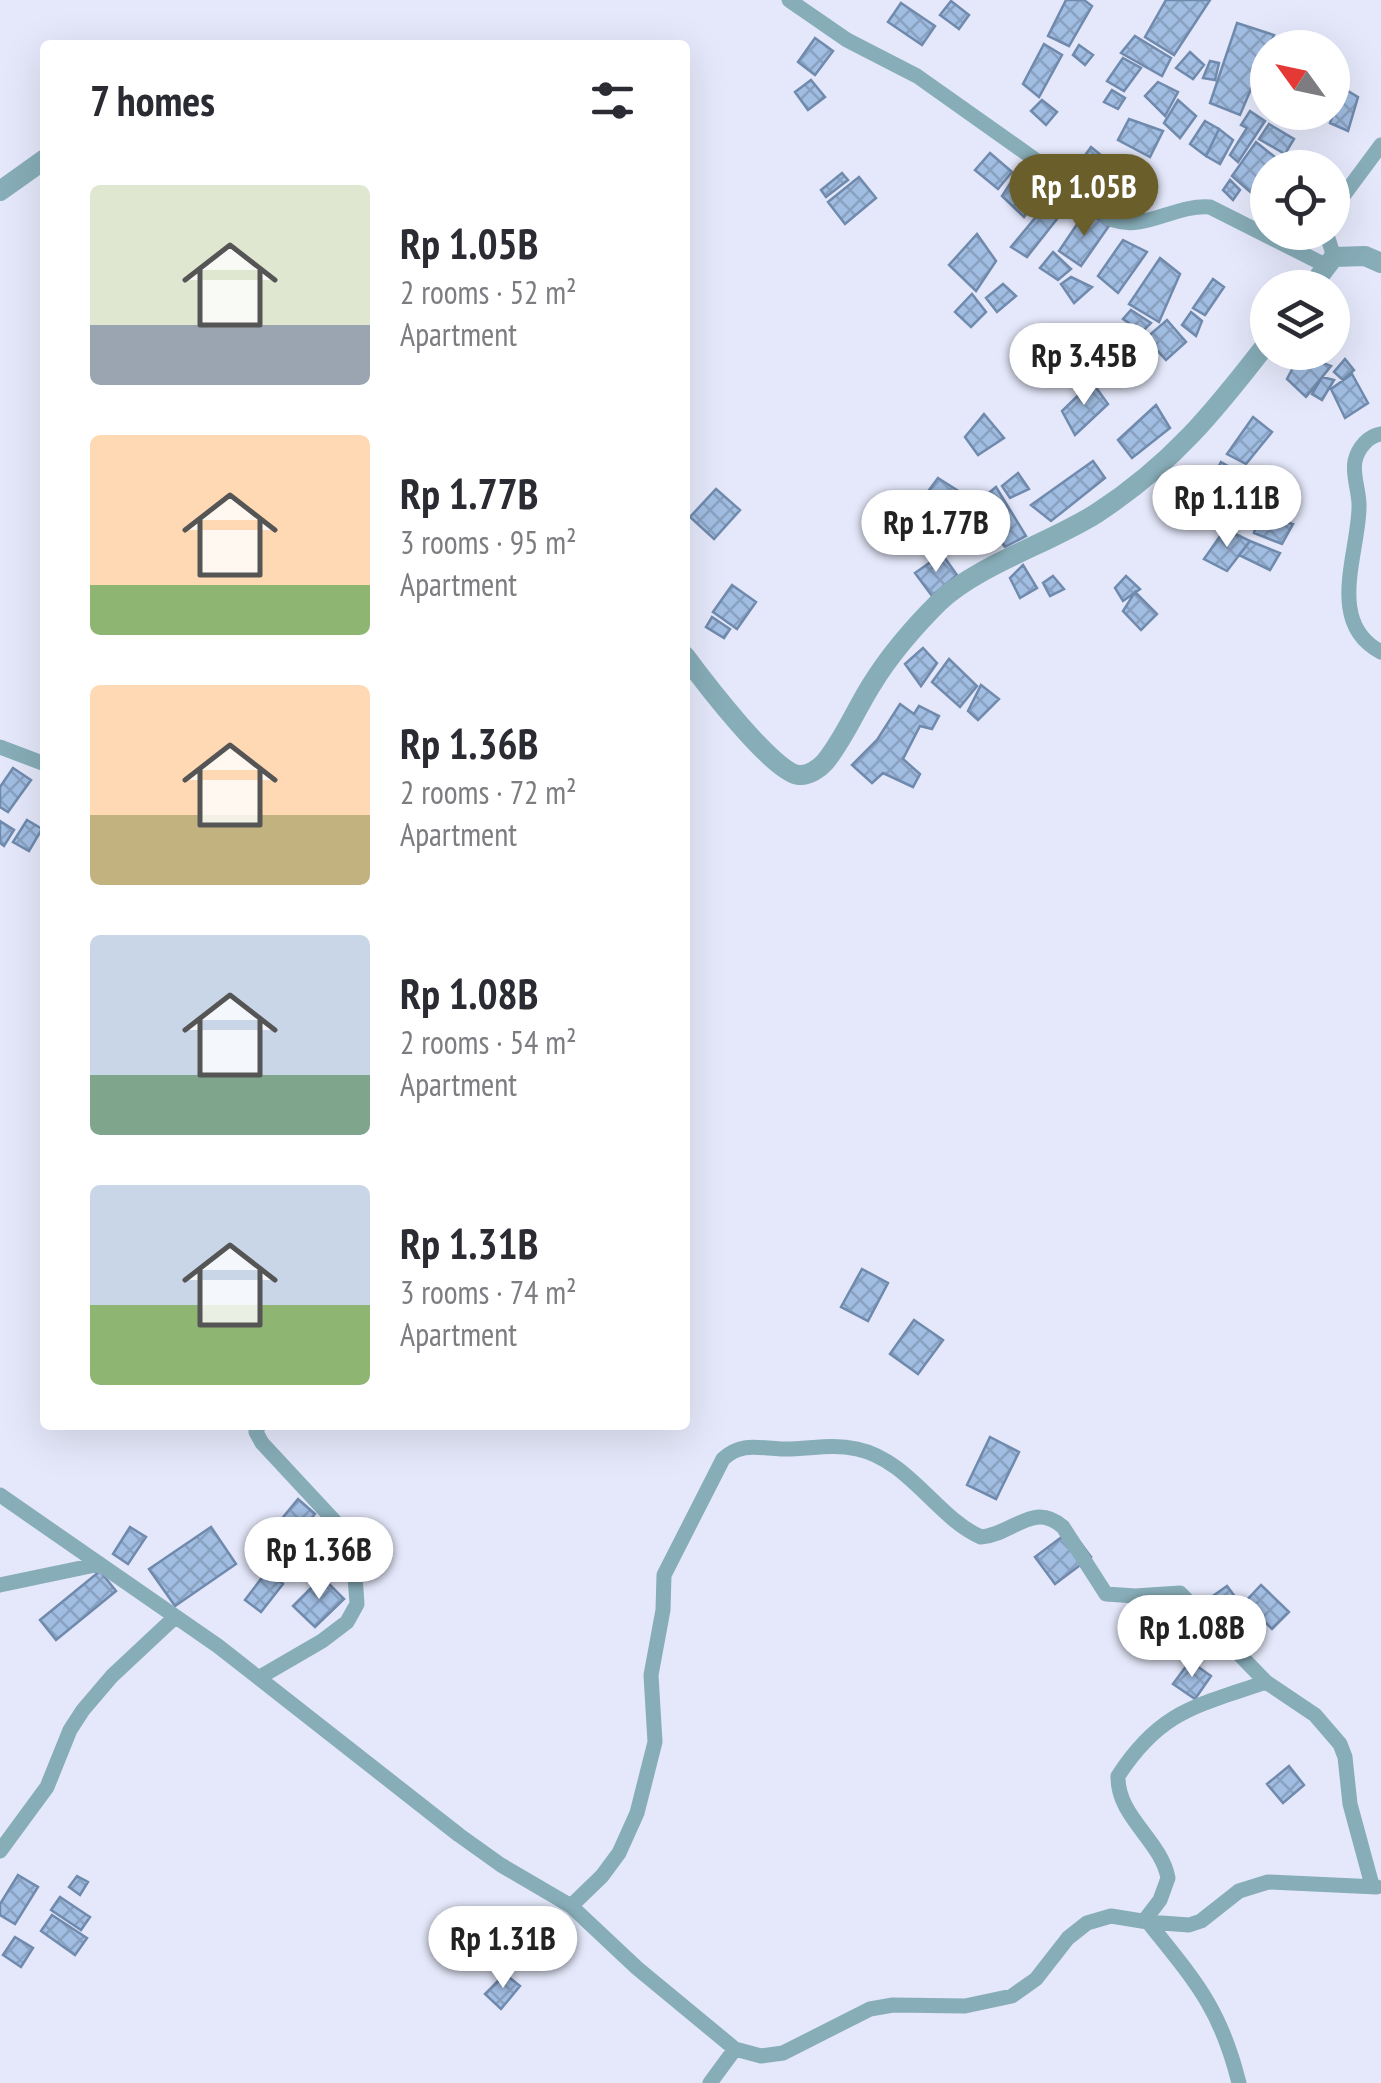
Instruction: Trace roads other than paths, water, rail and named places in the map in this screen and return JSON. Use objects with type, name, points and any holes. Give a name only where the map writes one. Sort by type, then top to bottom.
[{"type":"street","points":[[789,0],[847,40],[917,76],[1113,220],[1127,225],[1196,206],[1210,208],[1330,261],[1365,256],[1381,263]]},
{"type":"street","points":[[1350,187],[1381,145]]},
{"type":"street","points":[[0,191],[40,163]]},
{"type":"street","points":[[1323,270],[1330,261],[1328,250]]},
{"type":"street","points":[[690,663],[779,766],[792,774],[811,773],[824,762],[874,680],[911,629],[946,596],[1096,513],[1153,473],[1208,420],[1250,365]]},
{"type":"street","points":[[1381,434],[1362,446],[1355,460],[1360,504],[1348,590],[1352,618],[1365,643],[1381,652]]},
{"type":"street","points":[[0,747],[40,762]]},
{"type":"street","points":[[259,1430],[262,1443],[342,1529],[355,1576],[357,1604],[347,1622],[322,1641],[260,1677]]},
{"type":"street","points":[[0,1495],[260,1677],[459,1835],[571,1906],[637,1968],[734,2049],[761,2056],[783,2053],[870,2009],[893,2005],[964,2006],[1012,1996],[1036,1979],[1068,1938],[1087,1923],[1111,1916],[1189,1924],[1200,1921],[1239,1891],[1268,1882],[1376,1887],[1350,1804],[1340,1744],[1315,1714],[1266,1682],[1180,1593],[1106,1594],[1063,1527],[1045,1515],[1033,1516],[996,1536],[981,1538],[882,1458],[861,1449],[816,1444],[785,1450],[742,1447],[723,1459],[664,1574],[663,1610],[651,1675],[655,1742],[638,1813],[619,1853],[571,1906]]},
{"type":"street","points":[[0,1585],[100,1564]]},
{"type":"street","points":[[0,1851],[47,1786],[82,1710],[174,1618]]},
{"type":"street","points":[[1146,1922],[1168,1878],[1166,1867],[1122,1801],[1118,1776],[1153,1732],[1181,1711],[1266,1682]]},
{"type":"street","points":[[1146,1922],[1209,1998],[1239,2083]]},
{"type":"street","points":[[710,2083],[734,2049]]}]
